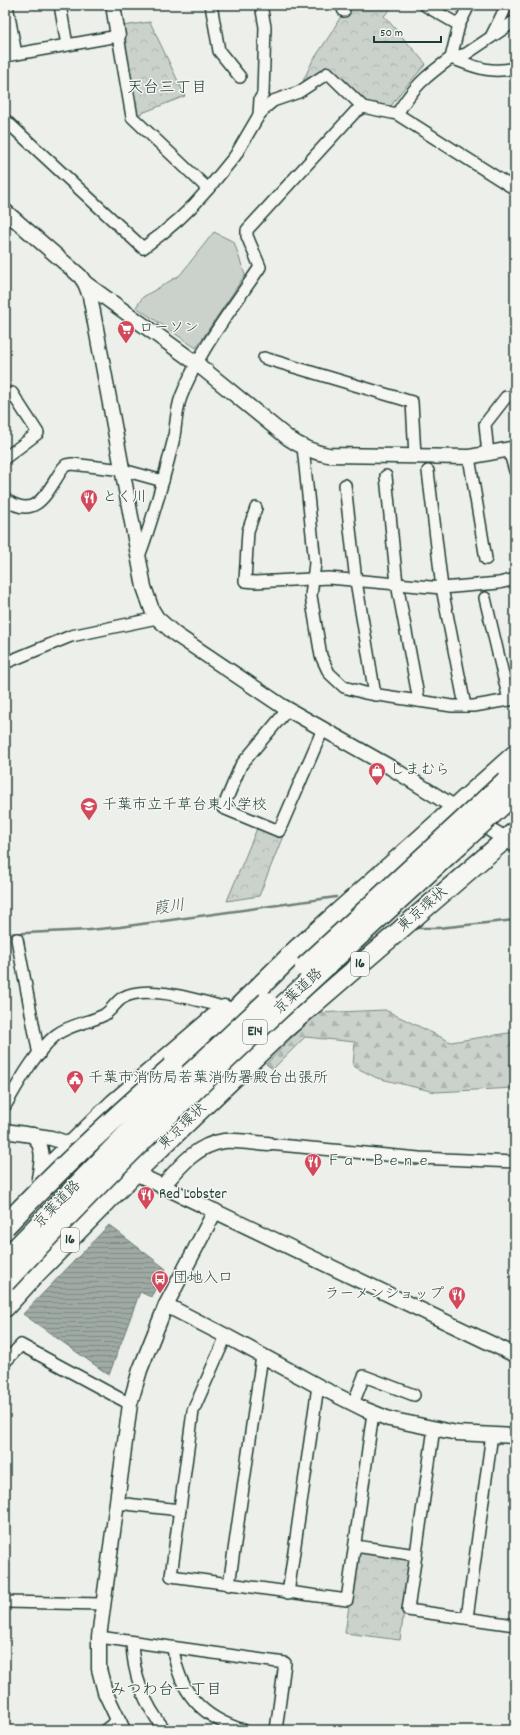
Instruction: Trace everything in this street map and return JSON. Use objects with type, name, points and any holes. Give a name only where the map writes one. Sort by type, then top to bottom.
[{"type":"highway","points":[[5,1226],[40,1188],[87,1143],[231,1015],[336,913],[515,754]]},
{"type":"highway","name":"京葉道路","points":[[5,1260],[145,1116],[512,782]]},
{"type":"highway","name":"京葉道路","points":[[5,1282],[106,1175],[283,1006],[512,782]]},
{"type":"highway","name":"東京環状","points":[[5,1308],[35,1275],[135,1173],[284,1030],[513,840]]},
{"type":"highway","points":[[5,1213],[114,1103],[179,1046],[300,947]]},
{"type":"street","points":[[7,5],[16,54]]},
{"type":"street","points":[[60,5],[67,45]]},
{"type":"street","points":[[113,5],[132,117],[208,189]]},
{"type":"street","points":[[211,5],[219,51],[240,76]]},
{"type":"street","points":[[259,115],[260,99],[263,94],[265,27],[262,5]]},
{"type":"street","points":[[427,5],[426,6],[459,25]]},
{"type":"street","points":[[451,58],[459,25],[469,5]]},
{"type":"street","points":[[491,35],[507,5]]},
{"type":"street","points":[[397,114],[409,94],[425,77],[451,58],[466,54],[491,35],[515,21]]},
{"type":"street","points":[[5,56],[118,36]]},
{"type":"street","points":[[451,58],[482,70],[504,71],[515,68]]},
{"type":"street","points":[[5,120],[142,248],[168,230],[196,203],[235,156],[259,115],[274,101],[298,92],[328,73],[363,107],[397,114],[515,189]]},
{"type":"street","points":[[138,559],[151,526],[163,481],[176,427],[180,399],[196,363],[260,267],[247,236],[247,230],[355,112],[363,107]]},
{"type":"street","points":[[5,211],[80,276],[85,283],[90,296],[123,470],[138,559],[146,593],[157,618],[175,634],[288,709],[513,840]]},
{"type":"street","points":[[85,283],[196,363],[302,448],[314,453],[328,455],[469,457],[512,449],[515,470]]},
{"type":"street","points":[[264,358],[412,402],[415,456]]},
{"type":"street","points":[[5,458],[38,433],[12,393]]},
{"type":"street","points":[[488,454],[485,424],[506,397]]},
{"type":"street","points":[[302,448],[316,563],[311,596],[315,626],[321,656],[329,673],[344,687],[375,695],[452,706],[465,706],[512,700],[485,598]]},
{"type":"street","points":[[469,457],[486,559]]},
{"type":"street","points":[[5,499],[15,505],[33,507],[39,503],[66,465],[72,464],[123,470],[163,481]]},
{"type":"street","points":[[428,471],[442,588],[465,706]]},
{"type":"street","points":[[386,476],[398,584],[419,701]]},
{"type":"street","points":[[345,485],[356,581],[375,695]]},
{"type":"street","points":[[256,508],[248,531],[246,581],[255,582],[329,578],[442,588],[499,583],[515,579]]},
{"type":"street","points":[[5,663],[71,636],[157,618]]},
{"type":"street","points":[[288,709],[241,765],[223,808],[279,831],[323,728]]},
{"type":"street","points":[[17,939],[39,1054]]},
{"type":"street","points":[[5,1106],[20,1080],[39,1054],[56,1035],[77,1024],[104,1014],[123,998],[143,992],[167,993],[226,1008]]},
{"type":"street","points":[[5,1131],[33,1135],[72,1144],[515,1355]]},
{"type":"street","points":[[33,1135],[38,1140],[42,1149],[42,1161],[39,1178]]},
{"type":"street","points":[[162,1187],[186,1160],[195,1153],[210,1145],[229,1141],[419,1158],[515,1162]]},
{"type":"street","points":[[105,1730],[121,1725],[106,1692],[99,1669],[99,1637],[102,1604],[130,1404],[145,1354],[166,1305],[215,1212]]},
{"type":"street","points":[[166,1305],[318,1386],[373,1413],[389,1419],[457,1433],[515,1436]]},
{"type":"street","points":[[226,1336],[193,1411],[171,1576],[347,1600],[373,1413]]},
{"type":"street","points":[[5,1362],[21,1345],[130,1404]]},
{"type":"street","points":[[229,1585],[262,1356]]},
{"type":"street","points":[[353,1404],[364,1376],[414,1395]]},
{"type":"street","points":[[288,1593],[318,1386]]},
{"type":"street","points":[[434,1428],[408,1610],[515,1625]]},
{"type":"street","points":[[467,1618],[492,1434]]},
{"type":"street","points":[[117,1503],[180,1510]]},
{"type":"street","points":[[355,1546],[416,1555]]},
{"type":"street","points":[[5,1602],[102,1604]]},
{"type":"street","points":[[99,1637],[285,1663],[276,1730]]},
{"type":"street","points":[[132,1642],[134,1668],[145,1702],[165,1730]]},
{"type":"street","points":[[173,1648],[179,1677],[195,1702],[217,1720],[243,1730]]},
{"type":"green space","points":[[352,5],[394,5],[384,16],[426,64],[401,92],[391,106],[369,104],[331,68],[326,68],[303,81],[312,62],[344,11]]},
{"type":"green space","points":[[150,22],[185,96],[137,115],[134,107],[122,26]]},
{"type":"green space","points":[[214,232],[234,242],[245,275],[196,348],[136,307],[143,297],[180,275]]},
{"type":"green space","points":[[258,826],[283,836],[259,896],[227,901]]},
{"type":"green space","points":[[385,1010],[451,1042],[515,1032],[515,1088],[435,1092],[377,1078],[353,1066],[355,1042],[305,1037],[273,1069],[266,1064],[316,1013]]},
{"type":"green space","points":[[357,1552],[411,1559],[400,1640],[345,1633]]},
{"type":"shaded area","points":[[109,1225],[166,1269],[151,1297],[140,1292],[109,1375],[23,1314]]},
{"type":"waterway","name":"葭川","points":[[5,934],[120,927],[336,897]]},
{"type":"waterway","name":"葭川","points":[[416,928],[438,928],[515,920]]},
{"type":"place","name":"ローソン","points":[[126,344]]},
{"type":"place","name":"とく川","points":[[89,513]]},
{"type":"place","name":"しまむら","points":[[377,786]]},
{"type":"place","name":"千葉市立千草台東小学校","points":[[89,821]]},
{"type":"place","name":"千葉市消防局若葉消防署殿台出張所","points":[[75,1094]]},
{"type":"place","name":"Ｆａ・Ｂｅｎｅ","points":[[313,1177]]},
{"type":"place","name":"Red Lobster","points":[[146,1210]]},
{"type":"place","name":"団地入口","points":[[160,1294]]},
{"type":"place","name":"ラーメンショップ","points":[[457,1310]]},
{"type":"district","name":"天台三丁目","points":[[167,88]]},
{"type":"district","name":"みつわ台一丁目","points":[[166,1690]]}]
